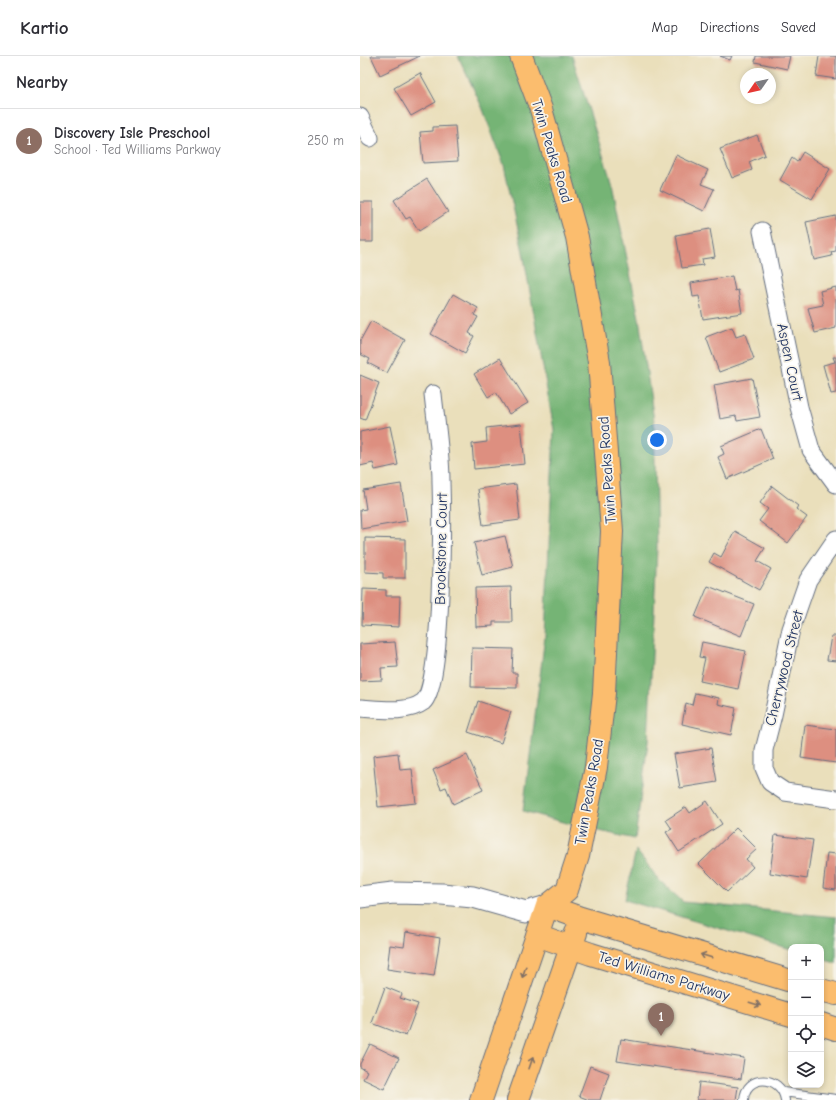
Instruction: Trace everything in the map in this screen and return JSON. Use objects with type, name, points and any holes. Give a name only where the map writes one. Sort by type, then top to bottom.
[{"type":"main road","name":"Twin Peaks Road","points":[[521,56],[541,109],[577,237],[599,362],[612,531],[604,693],[596,767],[578,856],[567,890]]},
{"type":"main road","points":[[481,1100],[547,906],[567,890],[581,918],[518,1100]]},
{"type":"main road","name":"Ted Williams Parkway","points":[[547,906],[581,918],[788,980]]},
{"type":"main road","name":"Ted Williams Parkway","points":[[537,935],[571,947],[788,1014]]},
{"type":"main road","points":[[824,991],[836,994]]},
{"type":"main road","points":[[824,1025],[836,1029]]},
{"type":"street","points":[[360,117],[370,138]]},
{"type":"street","name":"Aspen Court","points":[[762,231],[799,407],[810,450],[836,484]]},
{"type":"street","name":"Brookstone Court","points":[[360,708],[401,710],[423,702],[429,691],[440,620],[441,481],[433,394]]},
{"type":"street","name":"Cherrywood Street","points":[[836,539],[808,580],[791,628],[773,715],[764,750],[764,768],[770,782],[784,792],[836,799]]},
{"type":"street","points":[[360,897],[393,893],[442,894],[473,897],[526,912],[547,906]]},
{"type":"street","points":[[526,912],[537,935]]},
{"type":"lane","points":[[744,1100],[746,1091],[750,1086],[761,1080],[774,1082],[784,1096],[836,1099]]},
{"type":"green space","points":[[458,56],[572,56],[612,184],[639,318],[654,421],[657,547],[648,742],[635,839],[577,826],[523,811],[545,636],[554,430],[523,252],[504,165],[482,107]]},
{"type":"green space","points":[[636,850],[660,881],[683,902],[836,917],[836,963],[824,960],[824,944],[788,944],[788,949],[625,900]]},
{"type":"building","points":[[371,56],[420,56],[380,75]]},
{"type":"building","points":[[720,56],[732,56],[730,60]]},
{"type":"building","points":[[756,56],[790,56],[787,69],[755,62]]},
{"type":"building","points":[[819,56],[836,56],[836,79],[816,76]]},
{"type":"building","points":[[420,73],[436,102],[411,116],[394,88]]},
{"type":"building","points":[[455,126],[458,161],[423,163],[420,132],[433,131],[433,127]]},
{"type":"building","points":[[757,135],[765,155],[749,162],[752,170],[732,178],[720,149]]},
{"type":"building","points":[[803,152],[830,169],[812,199],[780,180],[792,158],[797,162]]},
{"type":"building","points":[[676,155],[708,170],[701,184],[714,189],[704,211],[660,190]]},
{"type":"building","points":[[427,179],[448,212],[419,231],[410,217],[406,219],[394,200]]},
{"type":"building","points":[[360,202],[373,202],[373,242],[360,242]]},
{"type":"building","points":[[836,216],[836,251],[831,252],[832,256],[814,260],[806,222]]},
{"type":"building","points":[[710,229],[715,257],[702,259],[703,265],[682,268],[676,235]]},
{"type":"building","points":[[732,276],[735,291],[738,290],[742,313],[703,319],[699,296],[693,297],[691,283]]},
{"type":"building","points":[[836,287],[836,328],[815,333],[808,308],[823,305],[820,291]]},
{"type":"building","points":[[453,294],[478,308],[474,315],[478,317],[469,333],[474,336],[465,353],[431,334]]},
{"type":"building","points":[[371,321],[405,340],[387,373],[368,363],[370,359],[360,354],[360,341]]},
{"type":"building","points":[[732,327],[736,337],[745,334],[754,359],[719,372],[706,337]]},
{"type":"building","points":[[833,357],[836,357],[836,393],[831,394],[823,365],[835,362]]},
{"type":"building","points":[[500,358],[528,403],[509,414],[496,392],[488,397],[474,374]]},
{"type":"building","points":[[360,375],[379,383],[365,420],[360,418]]},
{"type":"building","points":[[752,378],[760,417],[737,421],[736,416],[720,419],[714,385]]},
{"type":"building","points":[[521,424],[525,464],[474,469],[472,444],[487,442],[486,428]]},
{"type":"building","points":[[390,426],[398,465],[375,470],[373,463],[360,466],[360,432]]},
{"type":"building","points":[[761,429],[773,459],[727,479],[718,457],[724,454],[721,446]]},
{"type":"building","points":[[401,484],[407,521],[361,529],[360,510],[366,509],[363,490]]},
{"type":"building","points":[[516,484],[520,520],[483,525],[478,489]]},
{"type":"building","points":[[772,486],[798,506],[796,509],[807,517],[788,543],[759,521],[768,509],[760,503]]},
{"type":"building","points":[[735,531],[765,548],[757,561],[771,569],[759,590],[709,562],[714,553],[721,557]]},
{"type":"building","points":[[505,536],[513,567],[482,575],[474,543]]},
{"type":"building","points":[[365,538],[405,539],[405,578],[383,578],[383,573],[365,572]]},
{"type":"building","points":[[708,586],[754,604],[741,636],[695,617]]},
{"type":"building","points":[[511,587],[512,622],[493,622],[493,626],[476,627],[475,588]]},
{"type":"building","points":[[363,589],[386,590],[386,596],[400,596],[399,627],[362,625]]},
{"type":"building","points":[[831,636],[836,636],[836,661],[827,660]]},
{"type":"building","points":[[395,642],[398,667],[381,668],[382,680],[360,681],[360,644]]},
{"type":"building","points":[[702,642],[746,651],[738,689],[700,681],[705,658],[699,657]]},
{"type":"building","points":[[472,648],[513,649],[512,673],[517,673],[517,688],[471,687]]},
{"type":"building","points":[[695,693],[719,698],[718,704],[736,708],[731,735],[682,724],[686,703],[692,705]]},
{"type":"building","points":[[478,701],[511,712],[501,743],[468,732]]},
{"type":"building","points":[[805,725],[836,729],[836,763],[801,758]]},
{"type":"building","points":[[711,748],[717,782],[680,788],[674,754]]},
{"type":"building","points":[[398,753],[400,770],[412,769],[416,803],[378,807],[373,756]]},
{"type":"building","points":[[467,755],[483,790],[453,804],[446,787],[441,789],[433,770]]},
{"type":"building","points":[[707,801],[722,824],[679,852],[666,832],[672,829],[666,820],[686,807],[690,813]]},
{"type":"building","points":[[736,828],[757,849],[746,859],[753,867],[727,892],[699,864]]},
{"type":"building","points":[[775,835],[813,840],[807,879],[770,873]]},
{"type":"building","points":[[827,853],[836,854],[836,890],[823,888]]},
{"type":"building","points":[[406,932],[440,938],[434,976],[387,969],[390,945],[404,947]]},
{"type":"building","points":[[385,987],[402,994],[400,998],[418,1004],[406,1036],[372,1023]]},
{"type":"building","points":[[621,1039],[744,1058],[741,1079],[617,1061]]},
{"type":"building","points":[[370,1044],[399,1058],[384,1089],[363,1079],[367,1071],[360,1067],[360,1064]]},
{"type":"building","points":[[590,1066],[609,1073],[600,1100],[589,1100],[579,1096]]},
{"type":"building","points":[[699,1082],[738,1087],[736,1100],[697,1100]]},
{"type":"place","name":"Discovery Isle Preschool","points":[[661,1036]]}]
